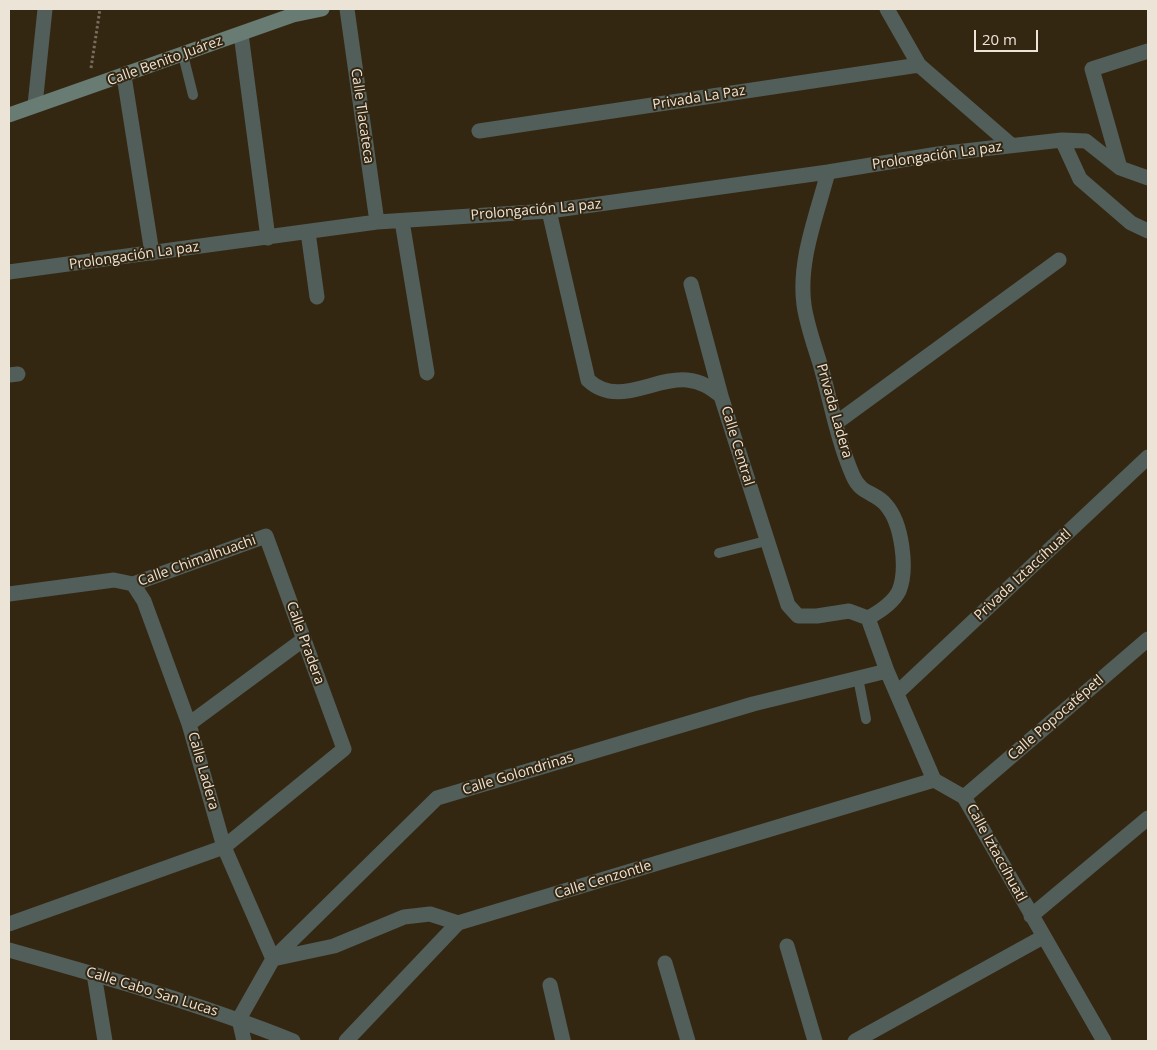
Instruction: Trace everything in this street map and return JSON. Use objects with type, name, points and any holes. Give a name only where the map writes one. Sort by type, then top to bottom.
[{"type":"main road","name":"Calle Benito Juárez","points":[[9,115],[183,55],[294,12],[322,9]]},
{"type":"street","points":[[35,105],[45,9]]},
{"type":"street","name":"Calle Tlacateca","points":[[347,9],[377,222]]},
{"type":"street","points":[[887,9],[919,65],[1011,145]]},
{"type":"street","points":[[240,34],[268,238]]},
{"type":"street","points":[[1120,168],[1092,69],[1148,51]]},
{"type":"street","name":"Privada La Paz","points":[[479,131],[919,65]]},
{"type":"street","points":[[124,76],[152,253]]},
{"type":"street","points":[[1062,140],[1080,179],[1131,224],[1148,232]]},
{"type":"street","name":"Prolongación La paz","points":[[9,272],[377,222],[549,211],[828,172],[938,154],[1062,140],[1086,141],[1120,168],[1148,178]]},
{"type":"street","name":"Privada Ladera","points":[[828,172],[803,264],[804,305],[836,423],[853,477],[862,490],[885,503],[895,518],[901,538],[903,577],[898,593],[882,610],[868,618]]},
{"type":"street","name":"Calle Central","points":[[549,211],[588,380],[597,388],[609,393],[632,390],[670,380],[688,380],[704,384],[721,396],[788,605],[798,616],[817,616],[849,611],[868,618]]},
{"type":"street","points":[[402,220],[427,373]]},
{"type":"street","points":[[308,232],[317,297]]},
{"type":"street","points":[[836,423],[1059,260]]},
{"type":"street","points":[[691,284],[721,396]]},
{"type":"street","name":"Privada Iztaccíhuatl","points":[[897,693],[1148,457]]},
{"type":"street","name":"Calle Chimalhuachi","points":[[9,594],[114,580],[133,584],[266,536]]},
{"type":"street","name":"Calle Pradera","points":[[224,847],[344,749],[266,536]]},
{"type":"street","name":"Calle Ladera","points":[[133,584],[144,601],[190,724],[224,847],[273,959]]},
{"type":"street","points":[[868,618],[887,671],[934,780]]},
{"type":"street","points":[[190,724],[304,639]]},
{"type":"street","name":"Calle Popocatépetl","points":[[964,797],[1148,639]]},
{"type":"street","name":"Calle Golondrinas","points":[[240,1019],[273,959],[437,798],[753,704],[887,671]]},
{"type":"street","name":"Calle Iztaccíhuatl","points":[[934,780],[964,797],[1104,1041]]},
{"type":"street","name":"Calle Cenzontle","points":[[458,923],[934,780]]},
{"type":"street","points":[[1032,916],[1148,818]]},
{"type":"street","points":[[9,924],[224,847]]},
{"type":"street","points":[[273,959],[334,946],[404,917],[430,914],[458,923],[346,1041]]},
{"type":"street","points":[[855,1041],[1043,937]]},
{"type":"street","points":[[788,946],[815,1041]]},
{"type":"street","name":"Calle Cabo San Lucas","points":[[9,950],[240,1019],[294,1041]]},
{"type":"street","points":[[665,962],[688,1041]]},
{"type":"street","points":[[94,974],[105,1041]]},
{"type":"street","points":[[550,986],[563,1041]]},
{"type":"street","points":[[240,1019],[244,1041]]},
{"type":"lane","points":[[183,55],[194,95]]},
{"type":"lane","points":[[719,553],[766,541]]},
{"type":"lane","points":[[858,678],[866,719]]},
{"type":"path","points":[[87,89],[100,9]]}]
